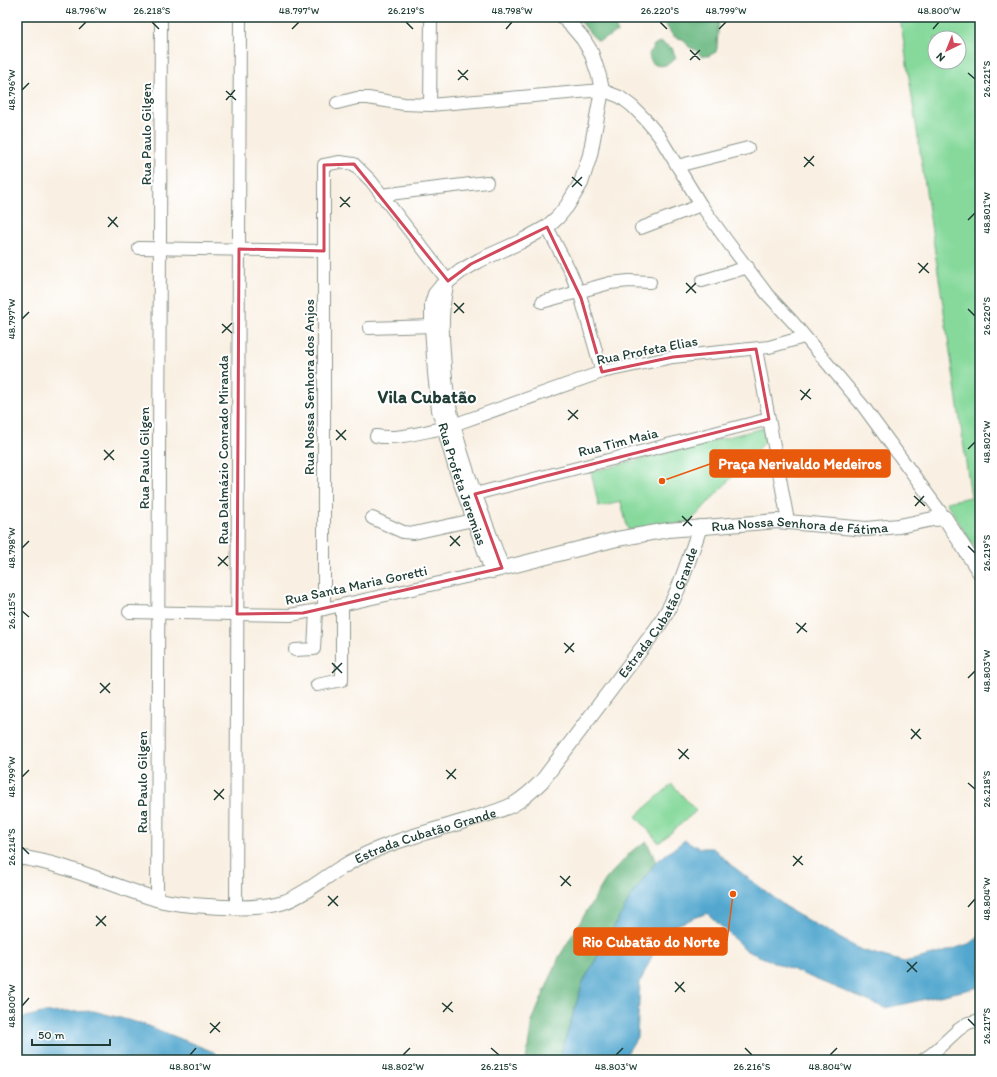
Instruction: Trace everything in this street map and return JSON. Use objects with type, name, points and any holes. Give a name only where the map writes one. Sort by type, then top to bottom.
[{"type":"street","name":"Rua Paulo Gilgen","points":[[157,899],[161,17]]},
{"type":"street","name":"Rua Dalmázio Conrado Miranda","points":[[236,908],[240,17]]},
{"type":"street","points":[[430,105],[431,17]]},
{"type":"street","points":[[381,195],[448,281],[471,264],[520,242],[547,227],[558,217],[567,206],[581,183],[590,155],[602,90],[591,52],[580,35],[563,17]]},
{"type":"street","points":[[337,103],[357,98],[368,98],[404,104],[430,105],[602,90],[620,97],[632,106],[659,136],[701,205],[767,294],[863,406],[945,518],[980,573]]},
{"type":"street","points":[[677,166],[748,148]]},
{"type":"street","name":"Rua Nossa Senhora dos Anjos","points":[[294,650],[314,649],[320,610],[324,165],[340,162],[354,164],[371,181],[381,195]]},
{"type":"street","points":[[381,195],[487,182]]},
{"type":"street","points":[[641,228],[701,205]]},
{"type":"street","points":[[547,227],[570,271],[579,292],[602,372]]},
{"type":"street","points":[[139,248],[324,251]]},
{"type":"street","points":[[702,281],[748,267]]},
{"type":"street","name":"Rua Profeta Jeremias","points":[[448,281],[435,294],[432,304],[436,393],[475,494],[497,570]]},
{"type":"street","name":"Rua Profeta Jeremias","points":[[448,281],[442,305],[445,379],[448,401],[448,426],[456,469],[473,520],[497,570]]},
{"type":"street","points":[[542,302],[610,283],[629,281],[650,282]]},
{"type":"street","points":[[369,328],[432,326]]},
{"type":"street","name":"Rua Profeta Elias","points":[[376,436],[387,438],[396,437],[448,426],[602,372],[673,357],[768,347],[804,337]]},
{"type":"street","points":[[756,349],[788,521]]},
{"type":"street","name":"Rua Tim Maia","points":[[475,494],[769,419]]},
{"type":"street","points":[[372,518],[403,532],[414,533],[473,520]]},
{"type":"street","name":"Rua Nossa Senhora de Fátima","points":[[497,570],[636,535],[700,527],[767,521],[788,521],[866,529],[899,526],[920,521],[945,518]]},
{"type":"street","name":"Estrada Cubatão Grande","points":[[17,857],[54,864],[157,899],[187,905],[236,908],[265,906],[286,901],[301,894],[340,868],[360,857],[396,842],[503,809],[532,792],[664,618],[676,594],[700,527]]},
{"type":"street","name":"Rua Santa Maria Goretti","points":[[129,612],[290,615],[320,610],[497,570]]},
{"type":"street","points":[[317,684],[342,680],[342,605]]},
{"type":"street","points":[[922,1060],[933,1053],[968,1023],[980,1020]]},
{"type":"highlighted area","points":[[354,164],[448,281],[471,264],[547,227],[581,298],[602,372],[673,357],[756,349],[769,419],[475,494],[502,568],[303,613],[237,614],[239,249],[324,251],[324,165]]},
{"type":"green space","points":[[577,17],[610,17],[618,32],[599,41],[590,33]]},
{"type":"green space","points":[[672,17],[719,17],[716,52],[708,56],[701,56],[696,50],[689,47],[684,40],[673,36],[664,22],[664,20]]},
{"type":"green space","points":[[900,17],[980,17],[980,556],[946,502],[971,497]]},
{"type":"green space","points":[[660,42],[672,48],[676,58],[669,64],[660,66],[653,63],[649,54],[654,45]]},
{"type":"green space","points":[[763,428],[765,442],[690,522],[628,530],[621,502],[599,507],[591,472]]},
{"type":"green space","points":[[672,784],[696,811],[659,843],[636,816]]},
{"type":"green space","points":[[647,842],[656,862],[633,893],[583,982],[559,1060],[526,1060],[532,1021],[559,957],[606,879],[633,850]]},
{"type":"water","points":[[685,840],[699,848],[713,848],[731,865],[793,912],[861,950],[904,962],[941,953],[971,943],[980,936],[980,987],[885,1008],[747,951],[707,913],[664,930],[640,982],[637,1037],[623,1060],[559,1060],[583,982],[633,893],[656,862]]},
{"type":"water","points":[[94,1011],[143,1024],[214,1052],[222,1060],[17,1060],[17,1019],[42,1013]]},
{"type":"place","name":"Praça Nerivaldo Medeiros","points":[[662,481]]},
{"type":"place","name":"Rio Cubatão do Norte","points":[[733,894]]},
{"type":"district","name":"Vila Cubatão","points":[[427,397]]}]
